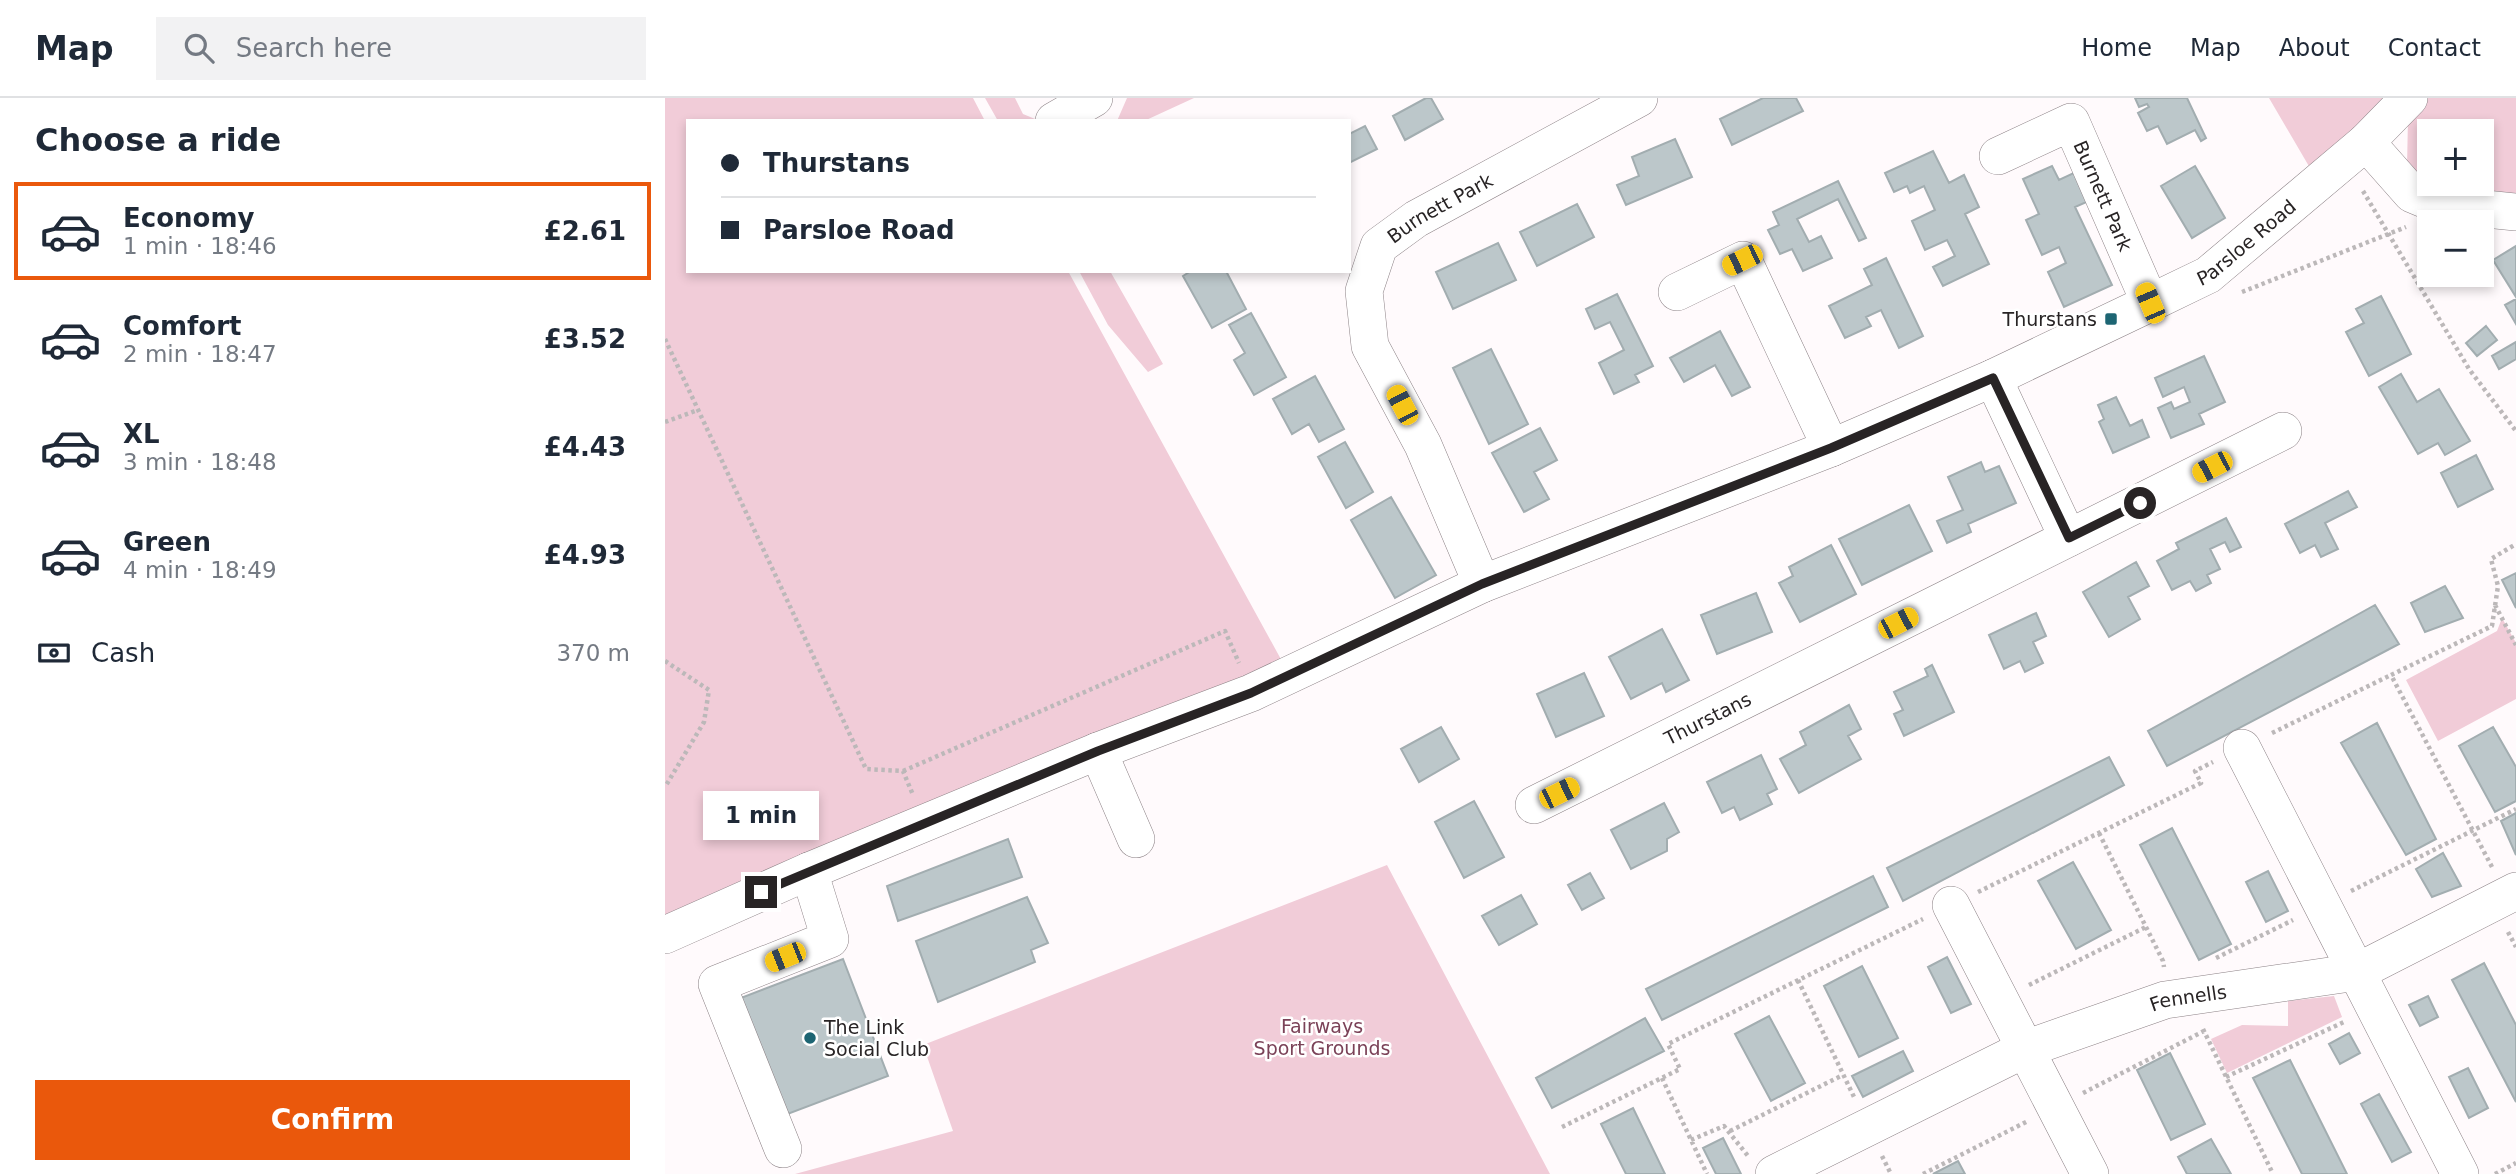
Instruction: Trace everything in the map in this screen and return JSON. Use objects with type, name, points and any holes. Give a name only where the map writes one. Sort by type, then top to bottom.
[{"type":"street","points":[[1057,119],[1094,98]]},
{"type":"street","name":"Burnett Park","points":[[1482,584],[1423,445],[1370,346],[1364,292],[1379,246],[1416,219],[1639,98]]},
{"type":"street","name":"Parsloe Road","points":[[665,935],[809,871],[1098,751],[1251,693],[1482,584],[1831,448],[1993,378],[2150,303],[2208,275],[2374,152],[2409,98]]},
{"type":"street","name":"Burnett Park","points":[[1998,156],[2071,122],[2150,303]]},
{"type":"street","points":[[2374,152],[2412,194],[2436,204],[2516,212]]},
{"type":"street","points":[[1677,292],[1742,260],[1831,448]]},
{"type":"street","points":[[1993,378],[2069,538]]},
{"type":"street","name":"Thurstans","points":[[1534,805],[2283,431]]},
{"type":"street","points":[[2242,748],[2460,1174]]},
{"type":"street","points":[[1098,751],[1136,839]]},
{"type":"street","points":[[783,1149],[717,985],[830,939],[809,871]]},
{"type":"street","name":"Fennells","points":[[1763,1169],[1868,1127],[2025,1049],[2176,998],[2357,972],[2511,893]]},
{"type":"street","points":[[1951,905],[2090,1174]]},
{"type":"path","points":[[2374,152],[2358,182],[2469,369],[2516,430]]},
{"type":"path","points":[[2236,294],[2412,225]]},
{"type":"path","points":[[665,339],[866,769],[903,771],[1225,631],[1251,693]]},
{"type":"path","points":[[665,422],[698,410]]},
{"type":"path","points":[[2511,893],[2391,675],[2492,626],[2498,586],[2491,559],[2516,544]]},
{"type":"path","points":[[2495,604],[2516,645]]},
{"type":"path","points":[[665,662],[709,690],[704,722],[665,787]]},
{"type":"path","points":[[903,771],[924,824]]},
{"type":"path","points":[[2099,833],[2163,961],[2176,998],[2226,1077],[2273,1174]]},
{"type":"path","points":[[2000,999],[2146,927]]},
{"type":"path","points":[[1798,980],[1891,1174]]},
{"type":"path","points":[[2226,1077],[2375,1008]]},
{"type":"path","points":[[1730,1131],[1843,1075]]},
{"type":"path","points":[[1662,1079],[1707,1174]]},
{"type":"path","points":[[1691,1140],[1724,1126],[1763,1169]]},
{"type":"path","points":[[2495,1174],[2516,1163]]},
{"type":"green space","points":[[665,98],[973,98],[984,119],[686,119],[686,273],[1069,273],[1289,674],[665,942]]},
{"type":"green space","points":[[985,98],[1015,98],[1023,114],[1035,119],[997,119]]},
{"type":"green space","points":[[1127,98],[1194,98],[1148,119],[1118,119]]},
{"type":"green space","points":[[2269,98],[2398,98],[2310,168]]},
{"type":"green space","points":[[2425,98],[2516,98],[2516,211],[2437,196],[2494,196],[2494,119],[2417,119],[2417,177],[2407,167],[2408,118]]},
{"type":"green space","points":[[1080,273],[1111,273],[1163,364],[1148,372],[1108,325]]},
{"type":"green space","points":[[2502,618],[2516,643],[2516,699],[2438,741],[2406,680],[2497,631]]},
{"type":"green space","name":"Fairways Sport Grounds","points":[[1387,865],[1550,1174],[795,1174],[953,1131],[923,1045]]},
{"type":"green space","points":[[2334,996],[2342,1017],[2227,1073],[2211,1039],[2242,1025],[2288,1026],[2288,1001]]},
{"type":"building","points":[[1426,98],[1431,98],[1443,119],[1405,140],[1393,116]]},
{"type":"building","points":[[1763,98],[1796,98],[1803,111],[1732,145],[1720,119]]},
{"type":"building","points":[[2135,98],[2187,98],[2206,138],[2201,141],[2195,130],[2167,144],[2158,126],[2147,131],[2138,113],[2149,107],[2147,104],[2139,107]]},
{"type":"building","points":[[1365,126],[1377,149],[1351,162],[1351,133]]},
{"type":"building","points":[[1675,139],[1692,177],[1626,205],[1617,185],[1639,176],[1632,157]]},
{"type":"building","points":[[1933,151],[1949,183],[1964,175],[1979,207],[1965,214],[1989,264],[1943,286],[1933,267],[1955,256],[1947,240],[1925,250],[1912,221],[1935,210],[1924,186],[1910,193],[1907,186],[1894,192],[1885,173]]},
{"type":"building","points":[[2052,166],[2059,180],[2078,171],[2091,200],[2075,207],[2112,285],[2064,307],[2048,272],[2066,263],[2059,247],[2042,255],[2026,220],[2039,214],[2023,179]]},
{"type":"building","points":[[2195,166],[2225,218],[2192,238],[2161,186]]},
{"type":"building","points":[[1838,181],[1866,238],[1859,241],[1838,199],[1797,219],[1809,242],[1821,236],[1832,258],[1803,271],[1792,249],[1780,254],[1768,230],[1779,225],[1773,212]]},
{"type":"building","points":[[1577,204],[1594,237],[1537,266],[1520,232]]},
{"type":"building","points":[[1498,243],[1516,280],[1453,309],[1436,272]]},
{"type":"building","points":[[2516,246],[2516,297],[2494,262]]},
{"type":"building","points":[[1886,258],[1923,336],[1899,348],[1881,310],[1866,317],[1871,326],[1845,338],[1829,306],[1872,285],[1864,269]]},
{"type":"building","points":[[1188,273],[1227,273],[1246,309],[1212,328],[1183,276]]},
{"type":"building","points":[[1617,294],[1653,366],[1635,375],[1639,382],[1614,394],[1599,363],[1624,350],[1610,322],[1595,329],[1586,309]]},
{"type":"building","points":[[2381,296],[2411,354],[2369,376],[2346,332],[2364,323],[2356,309]]},
{"type":"building","points":[[2516,299],[2516,324],[2505,305]]},
{"type":"building","points":[[1251,313],[1286,377],[1254,395],[1234,360],[1245,353],[1229,325]]},
{"type":"building","points":[[2486,326],[2497,340],[2477,356],[2466,343]]},
{"type":"building","points":[[1720,331],[1750,387],[1732,396],[1715,365],[1684,382],[1670,358]]},
{"type":"building","points":[[2516,342],[2516,359],[2499,369],[2492,356]]},
{"type":"building","points":[[1491,349],[1528,424],[1489,444],[1453,368]]},
{"type":"building","points":[[2204,356],[2225,402],[2199,414],[2204,424],[2171,438],[2158,408],[2171,402],[2174,409],[2190,402],[2184,387],[2163,397],[2155,378]]},
{"type":"building","points":[[2401,374],[2417,402],[2439,389],[2470,441],[2445,455],[2438,443],[2418,454],[2379,387]]},
{"type":"building","points":[[1315,376],[1344,429],[1319,442],[1309,424],[1292,434],[1273,399]]},
{"type":"building","points":[[2116,397],[2130,426],[2142,420],[2149,437],[2113,453],[2099,422],[2104,419],[2098,405]]},
{"type":"building","points":[[1540,428],[1557,460],[1534,472],[1549,499],[1524,512],[1492,453]]},
{"type":"building","points":[[1345,442],[1373,492],[1346,508],[1318,457]]},
{"type":"building","points":[[2476,455],[2493,489],[2458,507],[2441,473]]},
{"type":"building","points":[[1981,462],[1985,472],[1999,466],[2016,503],[1968,524],[1971,532],[1947,543],[1937,521],[1963,510],[1948,477]]},
{"type":"building","points":[[2348,491],[2357,507],[2325,523],[2338,549],[2321,557],[2315,545],[2300,553],[2285,524]]},
{"type":"building","points":[[1391,497],[1436,575],[1395,598],[1351,520]]},
{"type":"building","points":[[1909,505],[1932,551],[1862,585],[1839,539]]},
{"type":"building","points":[[2226,518],[2241,547],[2230,552],[2225,542],[2210,549],[2220,569],[2207,575],[2211,583],[2196,591],[2190,581],[2172,590],[2157,561],[2179,549],[2176,543]]},
{"type":"building","points":[[1831,545],[1856,594],[1800,622],[1779,583],[1793,576],[1789,567]]},
{"type":"building","points":[[2136,562],[2149,586],[2128,597],[2140,619],[2109,637],[2083,592]]},
{"type":"building","points":[[2516,573],[2516,608],[2502,580]]},
{"type":"building","points":[[2445,586],[2463,618],[2425,632],[2411,603]]},
{"type":"building","points":[[1756,593],[1772,632],[1717,654],[1701,615]]},
{"type":"building","points":[[2375,605],[2399,644],[2167,766],[2148,731]]},
{"type":"building","points":[[2036,613],[2046,636],[2033,642],[2043,663],[2025,672],[2020,661],[2004,669],[1989,635]]},
{"type":"building","points":[[1662,629],[1689,680],[1666,692],[1662,683],[1631,699],[1609,657]]},
{"type":"building","points":[[1932,665],[1954,712],[1904,736],[1894,714],[1903,710],[1894,692],[1928,676],[1925,669]]},
{"type":"building","points":[[1584,673],[1604,716],[1556,737],[1537,694]]},
{"type":"building","points":[[1849,705],[1861,729],[1848,736],[1861,759],[1799,793],[1780,759],[1806,745],[1800,732]]},
{"type":"building","points":[[2377,723],[2436,839],[2406,855],[2341,743]]},
{"type":"building","points":[[1441,727],[1459,759],[1419,782],[1401,749]]},
{"type":"building","points":[[2493,727],[2516,767],[2516,801],[2495,812],[2459,746]]},
{"type":"building","points":[[1761,755],[1777,789],[1767,794],[1772,804],[1740,820],[1734,807],[1722,813],[1707,782]]},
{"type":"building","points":[[2109,757],[2124,785],[1903,901],[1887,868]]},
{"type":"building","points":[[1474,801],[1504,857],[1464,878],[1435,822]]},
{"type":"building","points":[[1664,803],[1679,832],[1667,839],[1667,851],[1631,869],[1611,830]]},
{"type":"building","points":[[2516,813],[2516,855],[2501,821]]},
{"type":"building","points":[[2172,828],[2231,944],[2199,960],[2140,845]]},
{"type":"building","points":[[1008,839],[1022,877],[898,921],[887,886]]},
{"type":"building","points":[[2443,853],[2461,886],[2432,897],[2416,869]]},
{"type":"building","points":[[2073,862],[2111,930],[2076,949],[2038,881]]},
{"type":"building","points":[[2268,871],[2288,911],[2266,922],[2246,882]]},
{"type":"building","points":[[1590,873],[1604,898],[1582,910],[1568,885]]},
{"type":"building","points":[[1873,876],[1888,907],[1662,1020],[1646,989]]},
{"type":"building","points":[[1521,895],[1537,924],[1499,945],[1482,916]]},
{"type":"building","points":[[1027,897],[1048,943],[1031,950],[1035,962],[938,1002],[916,941]]},
{"type":"building","points":[[1947,957],[1971,1004],[1951,1013],[1928,967]]},
{"type":"building","name":"The Link Social Club","points":[[843,959],[888,1076],[777,1118],[733,1001]]},
{"type":"building","points":[[2484,963],[2516,1025],[2516,1102],[2452,980]]},
{"type":"building","points":[[1862,966],[1898,1038],[1859,1057],[1824,986]]},
{"type":"building","points":[[2428,996],[2438,1017],[2420,1026],[2409,1005]]},
{"type":"building","points":[[1769,1016],[1805,1083],[1771,1101],[1735,1034]]},
{"type":"building","points":[[1645,1018],[1664,1051],[1552,1108],[1536,1078]]},
{"type":"building","points":[[2349,1033],[2360,1053],[2340,1064],[2329,1044]]},
{"type":"building","points":[[1903,1051],[1913,1071],[1863,1097],[1852,1076]]},
{"type":"building","points":[[2170,1053],[2205,1124],[2171,1140],[2137,1070]]},
{"type":"building","points":[[2290,1060],[2347,1174],[2302,1174],[2253,1078]]},
{"type":"building","points":[[2468,1068],[2488,1108],[2469,1118],[2449,1077]]},
{"type":"building","points":[[2379,1094],[2411,1152],[2392,1162],[2361,1104]]},
{"type":"building","points":[[1633,1108],[1665,1174],[1626,1174],[1601,1124]]},
{"type":"building","points":[[1723,1138],[1741,1174],[1716,1174],[1703,1148]]},
{"type":"building","points":[[2211,1139],[2231,1174],[2187,1174],[2178,1157]]},
{"type":"building","points":[[1958,1161],[1965,1174],[1933,1174]]},
{"type":"place","name":"Thurstans","points":[[2111,319]]},
{"type":"place","name":"The Link Social Club","points":[[810,1038]]},
{"type":"route","points":[[761,892],[1098,751],[1251,693],[1482,584],[1831,448],[1993,378],[2069,538],[2140,503]]}]
